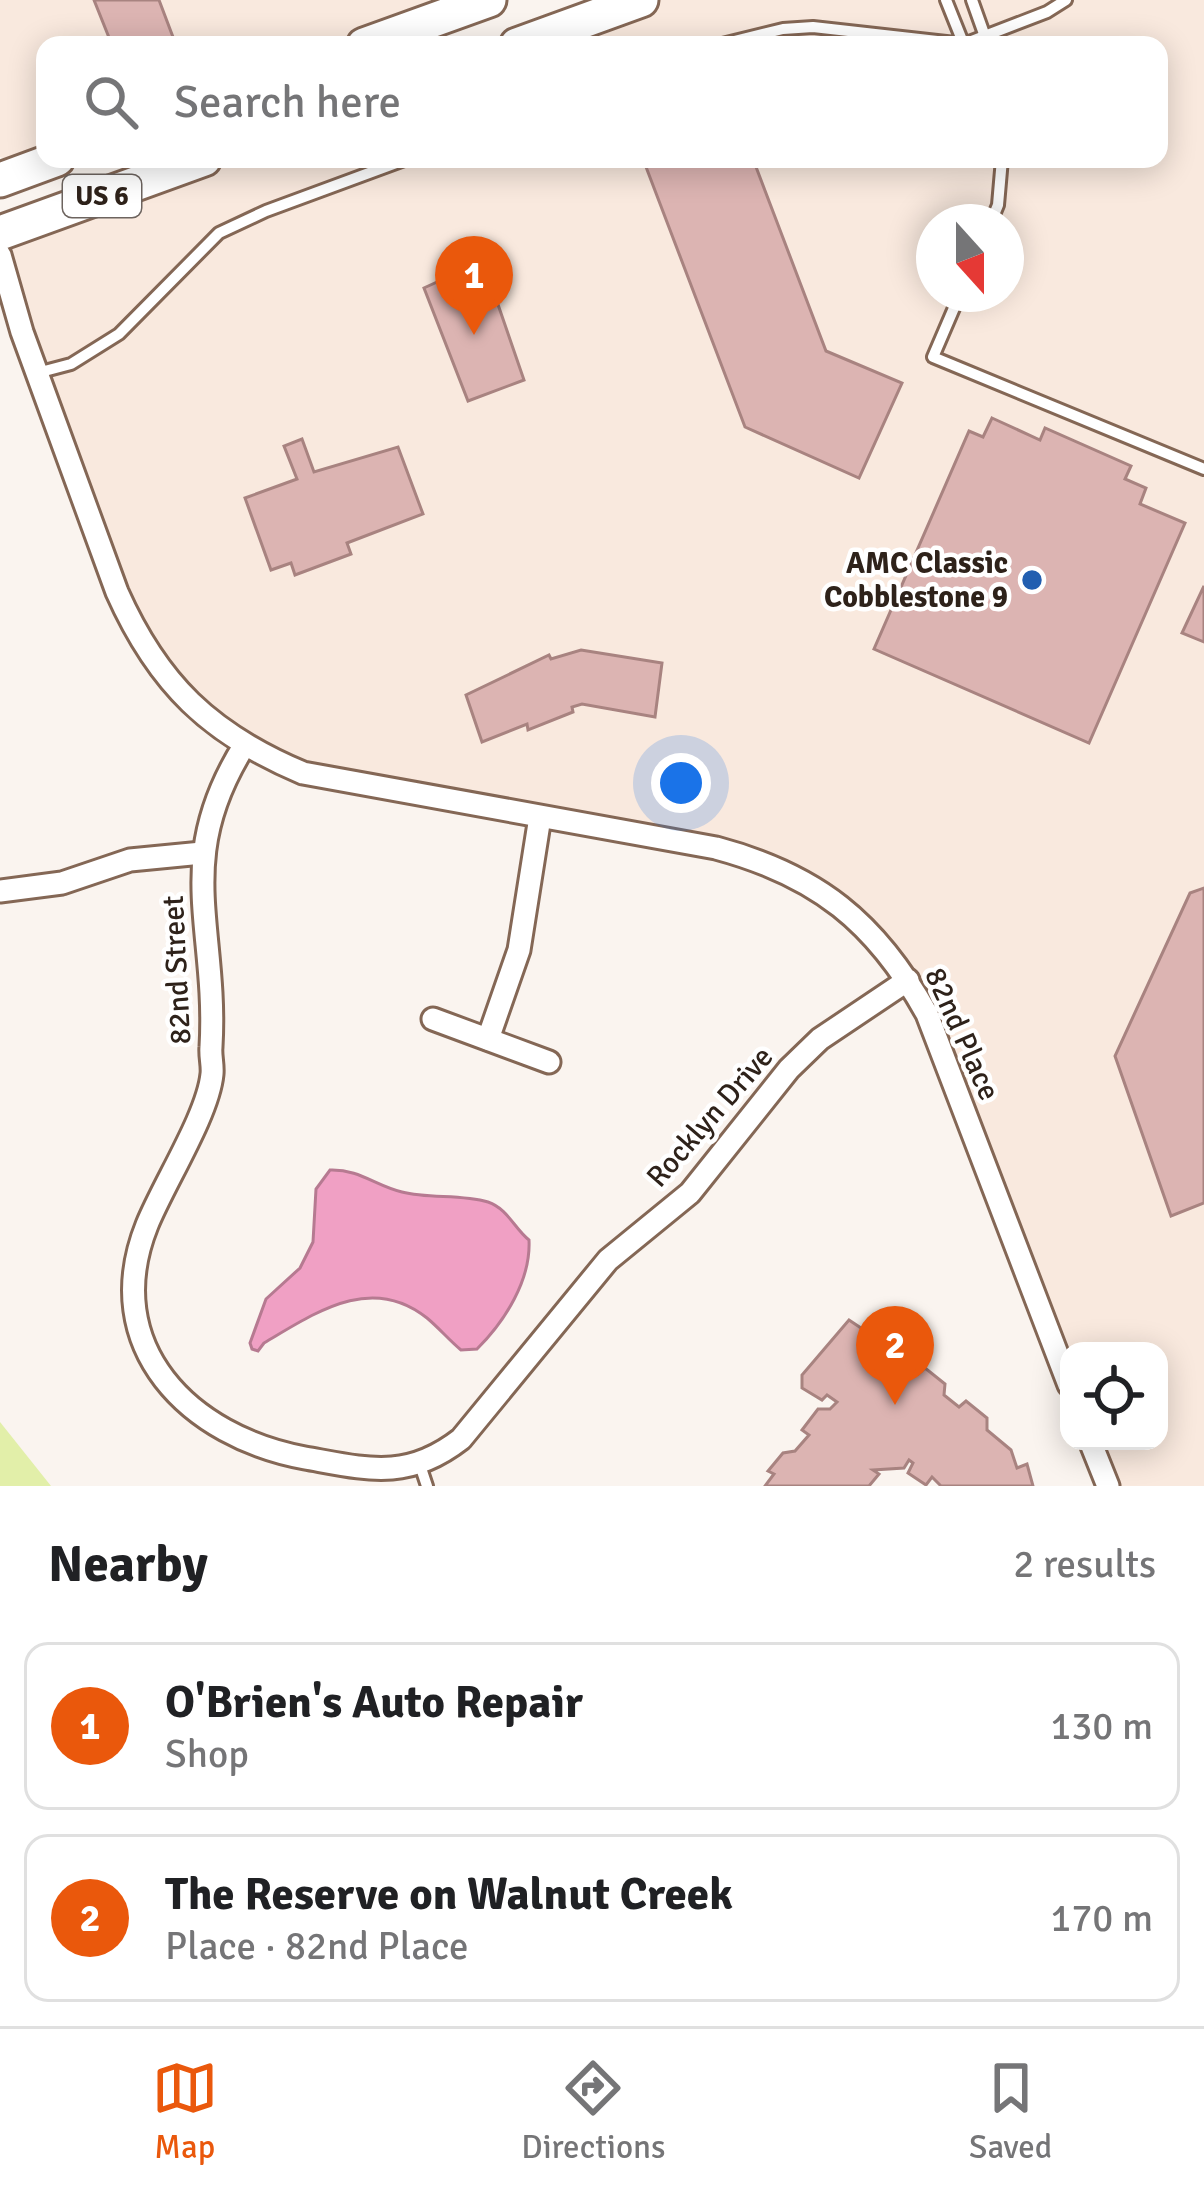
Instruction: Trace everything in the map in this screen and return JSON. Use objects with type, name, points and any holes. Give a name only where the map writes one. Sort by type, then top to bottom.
[{"type":"main road","points":[[389,36],[489,0]]},
{"type":"main road","points":[[542,36],[640,0]]},
{"type":"main road","name":"US 6","points":[[0,180],[36,167]]},
{"type":"main road","name":"US 6","points":[[0,233],[179,168]]},
{"type":"street","points":[[0,254],[96,542],[134,632],[190,704],[244,746]]},
{"type":"street","name":"82nd Place","points":[[244,746],[303,773],[344,783],[716,848],[821,891],[860,922],[908,980],[936,1036],[1060,1360]]},
{"type":"street","name":"82nd Street","points":[[244,746],[224,776],[211,809],[202,853],[214,1035],[212,1078],[204,1106],[137,1252],[136,1318],[161,1377],[189,1408],[253,1444],[376,1471],[423,1475],[461,1439],[570,1307]]},
{"type":"street","points":[[488,1040],[519,950],[540,818]]},
{"type":"street","points":[[0,891],[62,883],[130,860],[202,853]]},
{"type":"street","name":"Rocklyn Drive","points":[[570,1307],[608,1260],[690,1192],[820,1039],[908,980]]},
{"type":"street","points":[[433,1019],[549,1062]]},
{"type":"street","points":[[1094,1450],[1108,1486]]},
{"type":"lane","points":[[946,0],[960,36]]},
{"type":"lane","points":[[972,0],[986,36]]},
{"type":"lane","points":[[996,36],[1066,0]]},
{"type":"lane","points":[[751,36],[813,27],[888,36]]},
{"type":"lane","points":[[37,374],[71,364],[119,334],[219,233],[383,168]]},
{"type":"lane","points":[[998,204],[1001,168]]},
{"type":"lane","points":[[952,312],[933,356],[1204,469]]},
{"type":"shaded area","points":[[0,0],[452,0],[353,36],[36,36],[36,151],[0,157]]},
{"type":"shaded area","points":[[641,0],[1204,0],[1204,1486],[1106,1486],[1092,1450],[1168,1450],[1168,1342],[1060,1342],[1060,1361],[936,1036],[869,931],[753,858],[303,773],[190,704],[117,592],[0,233],[179,168],[1168,168],[1168,36],[542,36]]},
{"type":"shaded area","points":[[330,1170],[350,1172],[412,1194],[488,1202],[501,1209],[529,1240],[526,1270],[514,1299],[477,1349],[461,1350],[406,1305],[364,1298],[323,1310],[258,1351],[252,1349],[266,1299],[300,1268],[313,1242],[316,1189]]},
{"type":"green space","points":[[0,1422],[51,1486],[0,1486]]},
{"type":"building","points":[[94,0],[159,0],[173,36],[108,36]]},
{"type":"building","points":[[646,168],[756,168],[826,351],[902,383],[859,478],[745,427]]},
{"type":"building","points":[[483,261],[524,380],[468,401],[424,288]]},
{"type":"building","name":"AMC Classic Cobblestone 9","points":[[992,418],[1040,440],[1045,428],[1131,466],[1125,479],[1146,488],[1140,504],[1185,523],[1089,743],[874,649],[969,431],[983,437]]},
{"type":"building","points":[[302,439],[314,472],[398,447],[423,514],[347,543],[351,554],[295,575],[291,563],[271,570],[245,498],[297,479],[284,446]]},
{"type":"building","points":[[1204,586],[1204,642],[1182,633]]},
{"type":"building","points":[[581,650],[662,663],[655,717],[582,704],[528,730],[527,724],[482,742],[466,695],[549,655],[551,659]]},
{"type":"building","points":[[1204,888],[1204,1203],[1171,1216],[1115,1056],[1190,893]]},
{"type":"building","points":[[849,1320],[870,1334],[875,1329],[901,1349],[900,1361],[918,1374],[925,1368],[945,1384],[944,1395],[959,1407],[966,1401],[987,1418],[987,1430],[1011,1450],[1017,1468],[1027,1464],[1033,1486],[941,1486],[932,1477],[926,1485],[908,1473],[913,1463],[909,1460],[904,1468],[873,1470],[879,1474],[869,1486],[765,1486],[774,1474],[768,1471],[783,1453],[795,1451],[809,1435],[802,1430],[818,1409],[830,1409],[837,1402],[827,1395],[822,1400],[802,1388],[802,1375]]},
{"type":"place","name":"O'Brien's Auto Repair","points":[[474,335]]},
{"type":"place","name":"AMC Classic Cobblestone 9","points":[[1032,580]]},
{"type":"place","name":"The Reserve on Walnut Creek","points":[[895,1405]]}]
